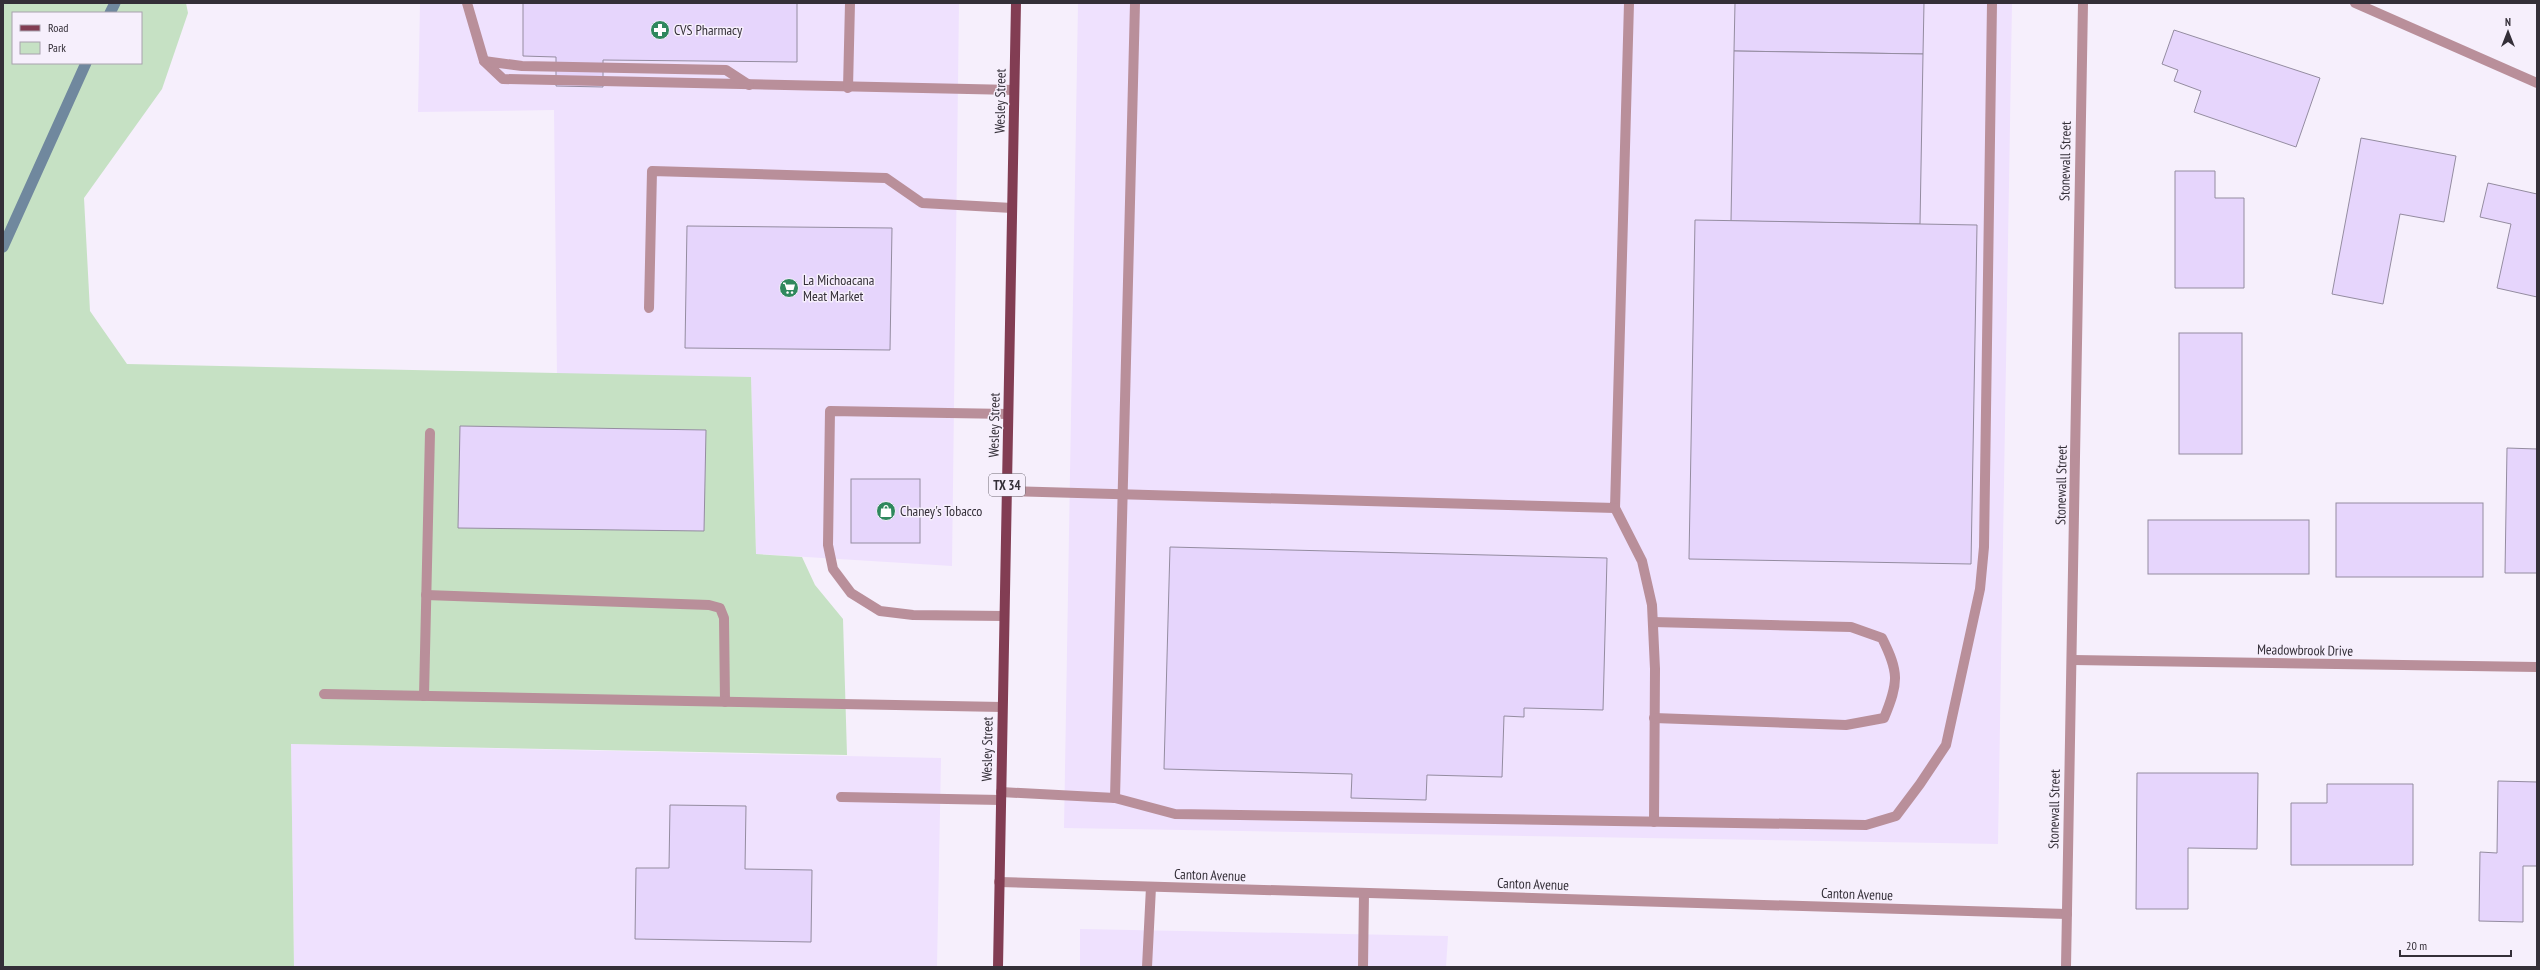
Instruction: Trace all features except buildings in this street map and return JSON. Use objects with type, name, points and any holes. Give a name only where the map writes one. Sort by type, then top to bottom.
[{"type":"main road","name":"Wesley Street","points":[[998,967],[1016,3]]},
{"type":"street","points":[[467,3],[484,60],[503,79],[749,84],[848,88],[1014,90]]},
{"type":"street","points":[[848,88],[850,3]]},
{"type":"street","points":[[1115,798],[1135,3]]},
{"type":"street","points":[[1629,3],[1615,508],[1642,562],[1652,604],[1654,822]]},
{"type":"street","points":[[841,797],[1001,796],[1115,798],[1175,814],[1866,825],[1896,816],[1946,745],[1980,588],[1984,547],[1992,3]]},
{"type":"street","name":"Stonewall Street","points":[[2066,967],[2073,660],[2083,3]]},
{"type":"street","points":[[2354,3],[2537,83]]},
{"type":"street","points":[[484,60],[522,66],[726,70],[749,84]]},
{"type":"street","points":[[649,308],[652,171],[886,178],[922,203],[1012,208]]},
{"type":"street","points":[[1004,616],[913,615],[880,611],[851,593],[833,570],[828,546],[830,411],[1008,414]]},
{"type":"street","points":[[424,696],[430,433]]},
{"type":"street","points":[[1006,491],[1615,508]]},
{"type":"street","points":[[426,595],[709,605],[720,608],[724,618],[725,702]]},
{"type":"street","points":[[1653,622],[1851,627],[1882,638],[1895,664],[1894,694],[1884,718],[1846,725],[1654,718]]},
{"type":"street","name":"Meadowbrook Drive","points":[[2073,660],[2537,667]]},
{"type":"street","points":[[324,694],[1002,707]]},
{"type":"street","name":"Canton Avenue","points":[[999,882],[2067,914]]},
{"type":"street","points":[[1147,967],[1151,887]]},
{"type":"street","points":[[1363,967],[1364,893]]},
{"type":"shaded area","points":[[420,3],[959,3],[952,566],[756,554],[751,378],[557,375],[554,110],[418,112]]},
{"type":"shaded area","points":[[1078,3],[2012,3],[1998,844],[1064,828]]},
{"type":"shaded area","points":[[291,744],[941,758],[937,967],[294,967]]},
{"type":"shaded area","points":[[1080,929],[1448,936],[1446,967],[1080,967]]},
{"type":"green space","points":[[3,3],[186,3],[188,13],[162,89],[84,198],[90,311],[127,364],[751,377],[756,554],[802,557],[815,585],[843,619],[847,755],[291,744],[294,967],[3,967]]},
{"type":"waterway","points":[[110,12],[115,3]]},
{"type":"waterway","points":[[3,247],[86,64]]},
{"type":"place","name":"CVS Pharmacy","points":[[660,30]]},
{"type":"place","name":"La Michoacana Meat Market","points":[[789,288]]},
{"type":"place","name":"Chaney's Tobacco","points":[[886,511]]}]
